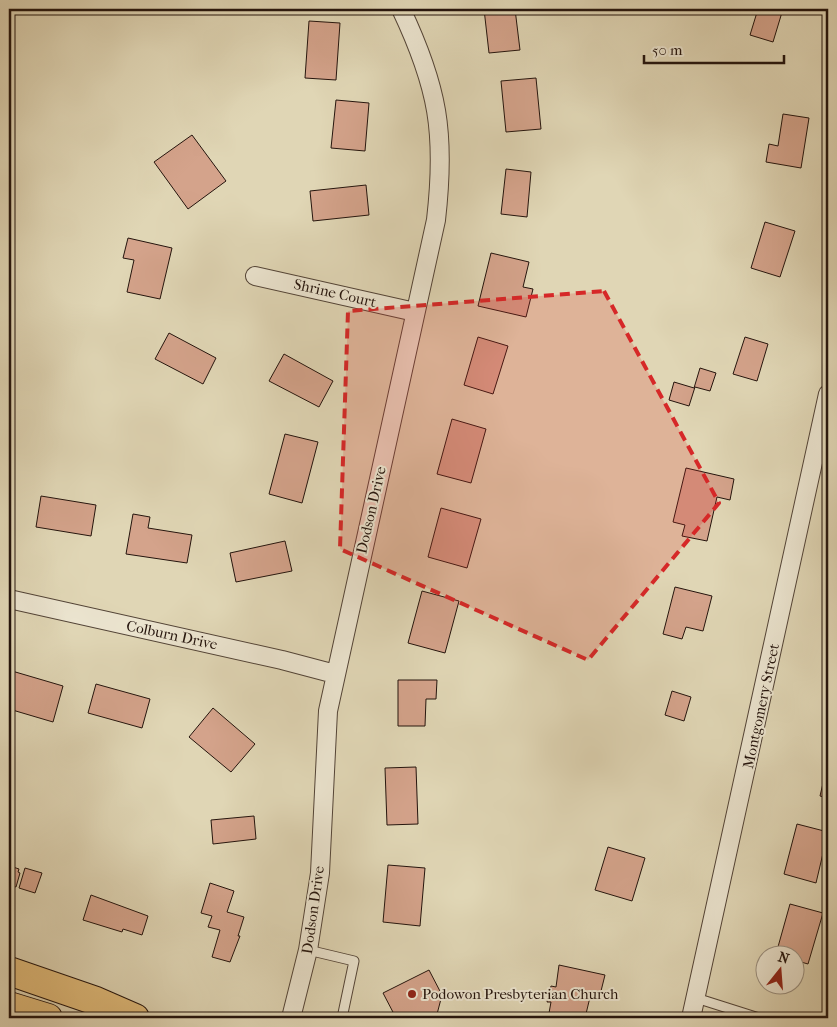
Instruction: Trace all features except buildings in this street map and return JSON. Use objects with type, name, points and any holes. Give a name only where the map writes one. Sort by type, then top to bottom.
[{"type":"main road","points":[[9,971],[96,1001],[135,1018]]},
{"type":"main road","points":[[9,1006],[48,1018]]},
{"type":"street","name":"Dodson Drive","points":[[292,1018],[308,950],[320,873],[328,711],[436,220],[441,173],[441,136],[436,102],[425,63],[401,9]]},
{"type":"street","name":"Shrine Court","points":[[255,276],[415,312]]},
{"type":"street","name":"Montgomery Street","points":[[691,1018],[828,394]]},
{"type":"street","name":"Colburn Drive","points":[[9,599],[282,660],[335,674]]},
{"type":"lane","points":[[308,950],[354,961],[342,1018]]},
{"type":"lane","points":[[696,998],[754,1018]]},
{"type":"highlighted area","points":[[604,291],[719,503],[588,660],[340,549],[348,311]]},
{"type":"place","name":"Podowon Presbyterian Church","points":[[412,994]]}]
